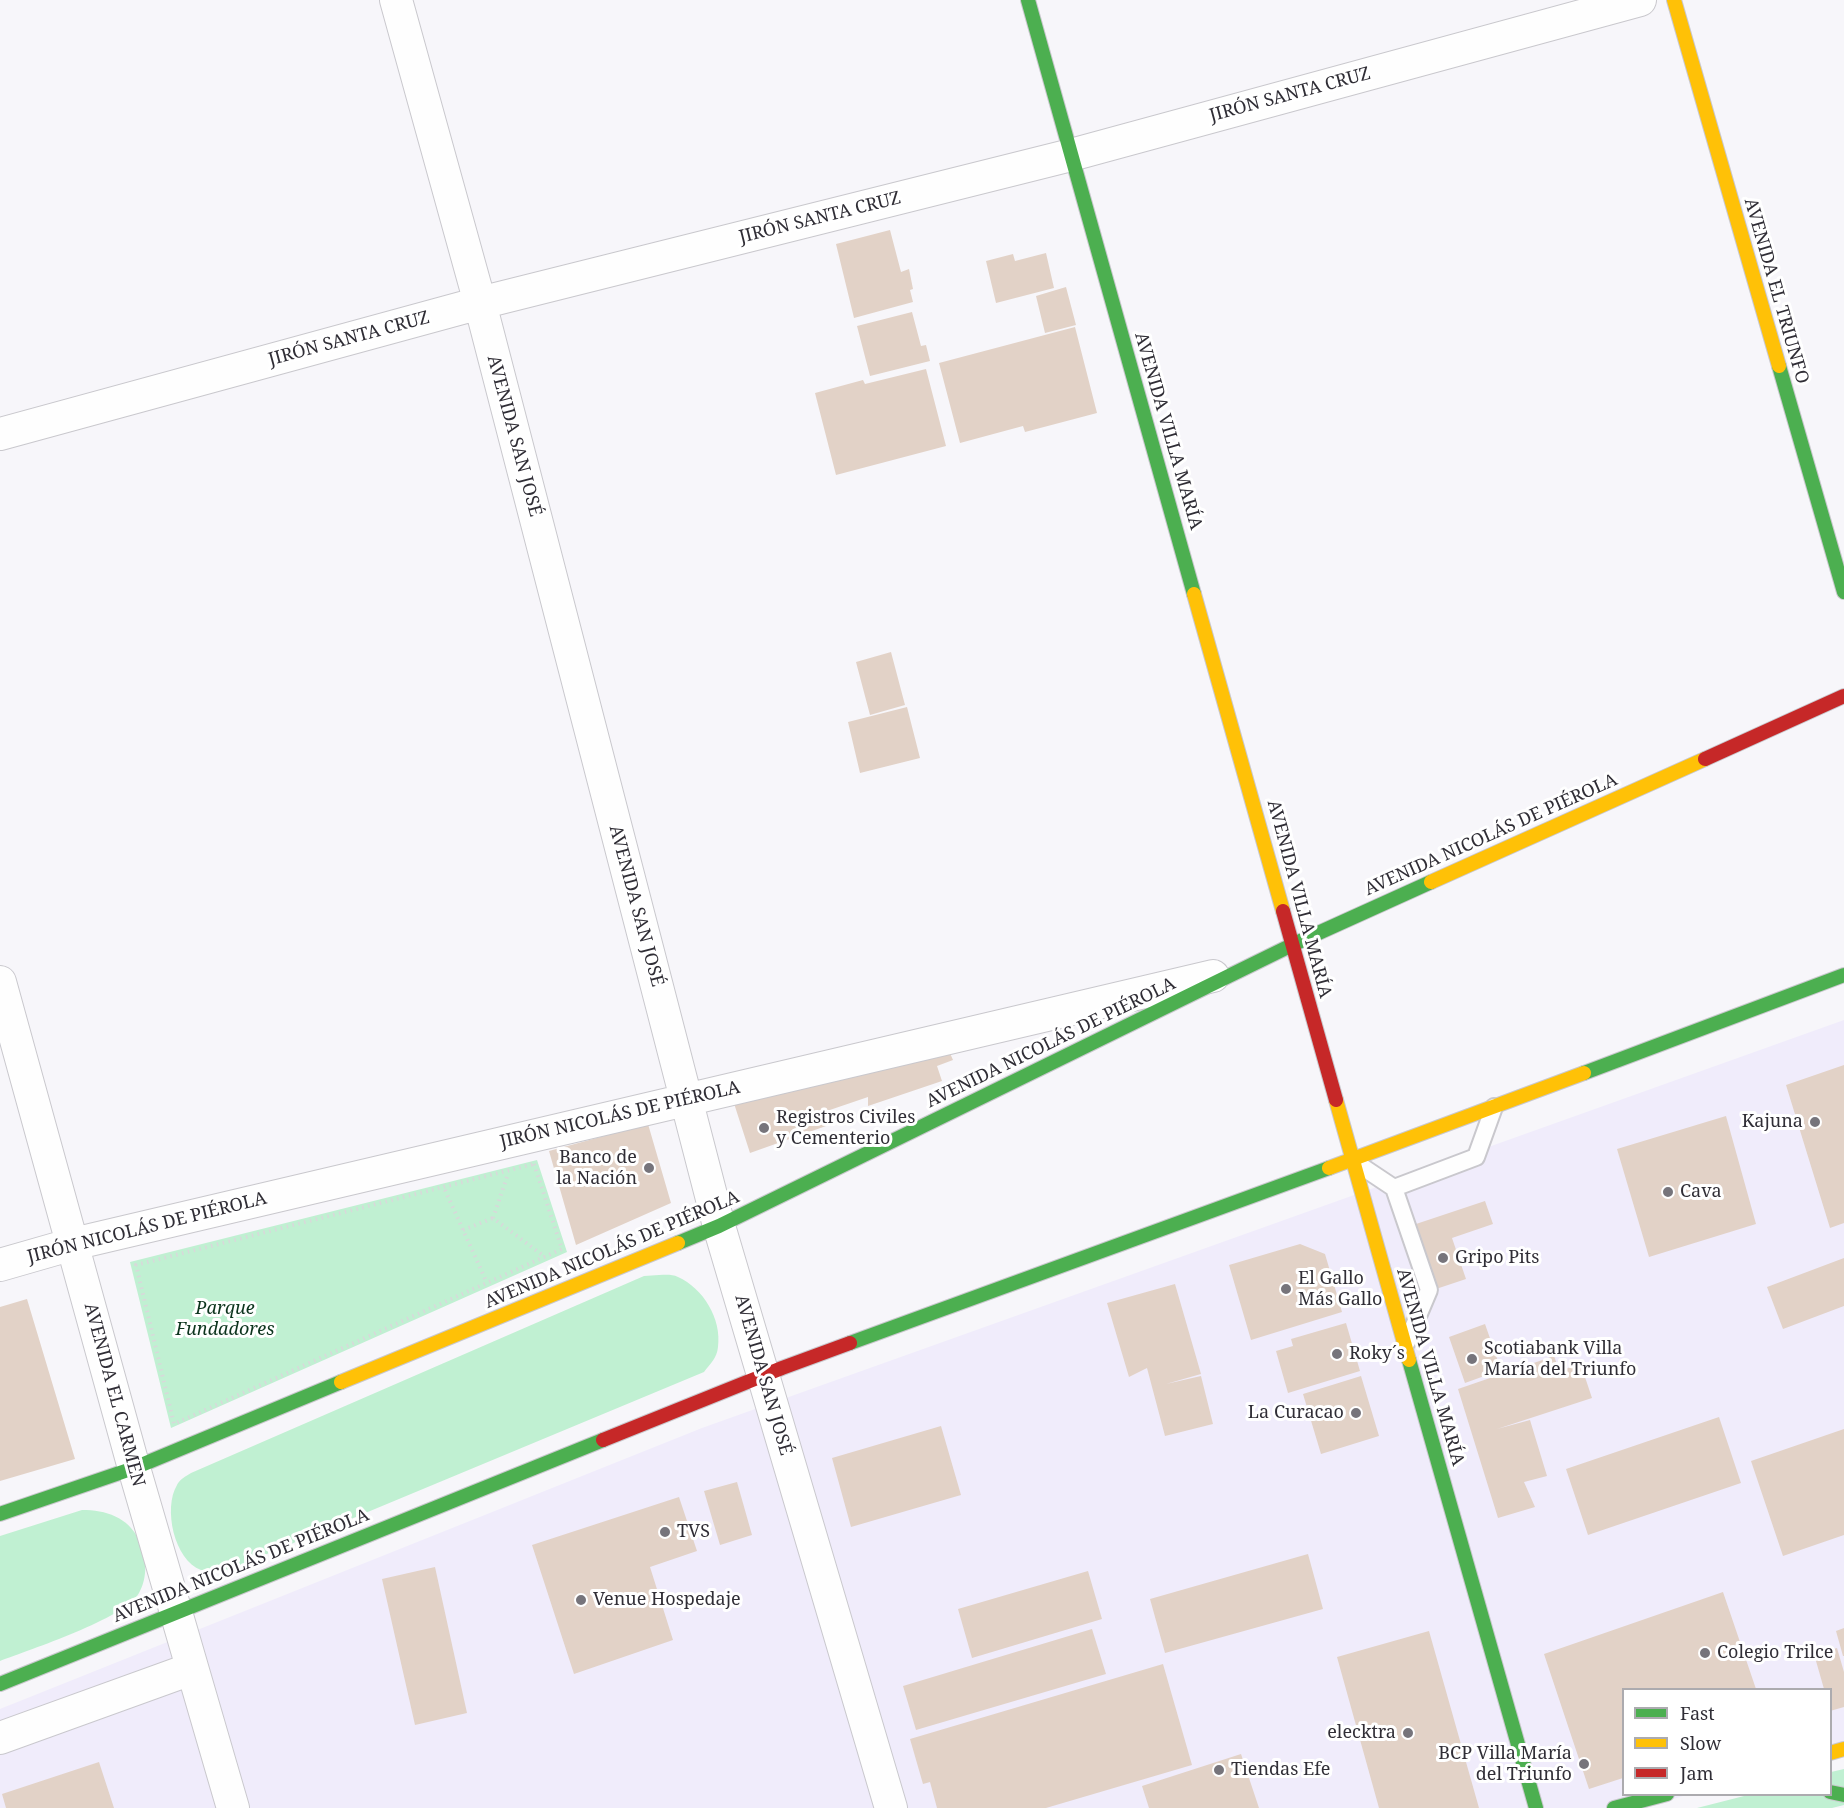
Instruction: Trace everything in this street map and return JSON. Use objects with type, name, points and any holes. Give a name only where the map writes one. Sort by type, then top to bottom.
[{"type":"main road","name":"AVENIDA VILLA MARÍA","points":[[1028,0],[1294,944],[1352,1160],[1536,1808]]},
{"type":"main road","name":"AVENIDA EL TRIUNFO","points":[[1674,0],[1844,592]]},
{"type":"main road","name":"AVENIDA NICOLÁS DE PIÉROLA","points":[[0,1514],[134,1468],[719,1226],[1294,944],[1844,696]]},
{"type":"main road","name":"AVENIDA NICOLÁS DE PIÉROLA","points":[[0,1684],[763,1376],[1352,1160],[1844,975]]},
{"type":"main road","points":[[1614,1808],[1659,1796]]},
{"type":"street","name":"AVENIDA SAN JOSÉ","points":[[396,0],[480,303],[719,1226],[891,1808]]},
{"type":"street","name":"JIRÓN SANTA CRUZ","points":[[0,434],[480,303],[1071,155],[1640,0]]},
{"type":"street","name":"JIRÓN NICOLÁS DE PIÉROLA","points":[[0,1265],[73,1244],[1241,969]]},
{"type":"street","name":"AVENIDA EL CARMEN","points":[[0,982],[134,1468],[233,1808]]},
{"type":"street","points":[[0,1738],[191,1669]]},
{"type":"lane","points":[[1821,512],[1844,533]]},
{"type":"lane","points":[[1394,1188],[1476,1157],[1495,1106]]},
{"type":"lane","points":[[1352,1160],[1394,1188],[1429,1290],[1405,1347]]},
{"type":"path","points":[[534,1164],[562,1249],[174,1424],[136,1265],[444,1187],[534,1164]]},
{"type":"path","points":[[463,1230],[493,1218],[509,1171]]},
{"type":"path","points":[[444,1187],[487,1283]]},
{"type":"path","points":[[493,1218],[545,1257]]},
{"type":"shaded area","points":[[1844,1020],[1844,1742],[1832,1747],[1832,1688],[1622,1688],[1622,1796],[1683,1796],[1645,1808],[0,1808],[0,1709],[702,1428]]},
{"type":"green space","name":"Parque Fundadores","points":[[537,1160],[567,1252],[171,1428],[130,1262]]},
{"type":"green space","points":[[673,1275],[687,1282],[703,1297],[714,1315],[718,1336],[717,1351],[713,1361],[704,1372],[238,1566],[210,1572],[201,1570],[184,1556],[174,1532],[171,1507],[178,1483],[191,1473],[644,1276]]},
{"type":"green space","points":[[82,1510],[108,1513],[122,1520],[134,1532],[142,1546],[145,1559],[144,1580],[139,1593],[130,1603],[97,1623],[0,1661],[0,1536]]},
{"type":"green space","points":[[1844,1769],[1844,1805],[1832,1808],[1697,1808],[1744,1796],[1832,1796],[1832,1772]]},
{"type":"building","points":[[890,230],[901,272],[909,269],[913,302],[854,318],[836,244]]},
{"type":"building","points":[[1046,253],[1054,288],[996,303],[986,261],[1013,254],[1015,261]]},
{"type":"building","points":[[1066,287],[1076,325],[1045,333],[1036,296]]},
{"type":"building","points":[[912,312],[921,346],[926,345],[930,361],[870,376],[857,326]]},
{"type":"building","points":[[1075,327],[1097,413],[1025,432],[1023,426],[960,443],[939,363]]},
{"type":"building","points":[[926,369],[946,446],[836,475],[815,393],[863,380],[865,384]]},
{"type":"building","points":[[891,652],[905,705],[870,715],[856,662]]},
{"type":"building","points":[[907,707],[920,758],[860,773],[848,722]]},
{"type":"building","points":[[945,1042],[953,1060],[937,1066],[942,1081],[868,1106],[868,1097],[821,1113],[826,1126],[750,1153],[730,1091]]},
{"type":"building","name":"Kajuna","points":[[1844,1065],[1844,1223],[1830,1228],[1786,1085]]},
{"type":"building","name":"Cava","points":[[1726,1116],[1756,1224],[1649,1257],[1617,1149]]},
{"type":"building","points":[[648,1124],[671,1203],[576,1245],[549,1151]]},
{"type":"building","name":"Gripo Pits","points":[[1485,1201],[1493,1224],[1452,1238],[1466,1279],[1436,1289],[1416,1224]]},
{"type":"building","name":"El Gallo Más Gallo","points":[[1300,1244],[1325,1254],[1342,1312],[1251,1340],[1229,1265]]},
{"type":"building","points":[[1844,1258],[1844,1306],[1783,1329],[1767,1287]]},
{"type":"building","points":[[1175,1284],[1201,1374],[1166,1384],[1201,1376],[1213,1424],[1165,1436],[1147,1368],[1129,1377],[1107,1303]]},
{"type":"building","points":[[27,1299],[75,1459],[0,1481],[0,1307]]},
{"type":"building","points":[[1346,1323],[1360,1371],[1288,1393],[1276,1351],[1293,1346],[1291,1339]]},
{"type":"building","points":[[1485,1324],[1501,1370],[1465,1383],[1449,1337]]},
{"type":"building","points":[[1554,1356],[1559,1370],[1581,1365],[1592,1398],[1497,1429],[1530,1420],[1547,1476],[1524,1482],[1535,1507],[1498,1518],[1458,1389]]},
{"type":"building","points":[[1361,1376],[1379,1436],[1321,1454],[1303,1394]]},
{"type":"building","points":[[1719,1417],[1741,1483],[1588,1535],[1566,1469]]},
{"type":"building","points":[[941,1426],[961,1495],[851,1527],[832,1458]]},
{"type":"building","points":[[1844,1429],[1844,1535],[1783,1556],[1751,1461]]},
{"type":"building","points":[[737,1482],[752,1535],[720,1545],[704,1491]]},
{"type":"building","points":[[679,1497],[697,1551],[650,1567],[673,1640],[574,1674],[532,1545]]},
{"type":"building","points":[[1308,1554],[1323,1609],[1165,1653],[1150,1599]]},
{"type":"building","points":[[435,1567],[467,1713],[415,1725],[382,1579]]},
{"type":"building","points":[[1088,1571],[1102,1619],[972,1658],[958,1609]]},
{"type":"building","points":[[1723,1592],[1756,1688],[1622,1688],[1622,1778],[1589,1789],[1544,1654]]},
{"type":"building","points":[[1844,1628],[1844,1656],[1843,1656],[1836,1631]]},
{"type":"building","points":[[1092,1629],[1106,1674],[916,1730],[903,1686]]},
{"type":"building","name":"elecktra","points":[[1429,1631],[1479,1808],[1379,1808],[1337,1657]]},
{"type":"building","points":[[1837,1648],[1844,1672],[1844,1707],[1832,1710],[1832,1688],[1824,1688],[1814,1654]]},
{"type":"building","points":[[1163,1664],[1192,1765],[1046,1808],[937,1808],[930,1782],[923,1784],[910,1739]]},
{"type":"building","name":"Tiendas Efe","points":[[1241,1754],[1259,1808],[1149,1808],[1142,1786]]},
{"type":"building","points":[[99,1762],[114,1808],[6,1808],[2,1794]]},
{"type":"traffic: fast","points":[[1028,0],[1194,594]]},
{"type":"traffic: fast","points":[[1779,366],[1844,592]]},
{"type":"traffic: fast","points":[[678,1243],[719,1226],[1294,944],[1431,882]]},
{"type":"traffic: fast","points":[[1584,1073],[1844,975]]},
{"type":"traffic: fast","points":[[850,1343],[1329,1168]]},
{"type":"traffic: fast","points":[[1409,1360],[1536,1808]]},
{"type":"traffic: fast","points":[[0,1514],[134,1468],[341,1382]]},
{"type":"traffic: fast","points":[[0,1684],[603,1440]]},
{"type":"traffic: fast","points":[[1832,1792],[1844,1795]]},
{"type":"traffic: fast","points":[[1614,1808],[1659,1796]]},
{"type":"traffic: slow","points":[[1674,0],[1779,366]]},
{"type":"traffic: slow","points":[[1194,594],[1283,911]]},
{"type":"traffic: slow","points":[[1431,882],[1705,759]]},
{"type":"traffic: slow","points":[[1329,1168],[1584,1073]]},
{"type":"traffic: slow","points":[[1336,1100],[1409,1360]]},
{"type":"traffic: slow","points":[[341,1382],[678,1243]]},
{"type":"traffic: slow","points":[[1832,1752],[1844,1749]]},
{"type":"traffic: jam","points":[[1705,759],[1844,696]]},
{"type":"traffic: jam","points":[[1283,911],[1336,1100]]},
{"type":"traffic: jam","points":[[603,1440],[850,1343]]},
{"type":"place","name":"Kajuna","points":[[1815,1122]]},
{"type":"place","name":"Registros Civiles y Cementerio","points":[[764,1128]]},
{"type":"place","name":"Banco de la Nación","points":[[649,1168]]},
{"type":"place","name":"Cava","points":[[1668,1192]]},
{"type":"place","name":"Gripo Pits","points":[[1443,1258]]},
{"type":"place","name":"El Gallo Más Gallo","points":[[1286,1289]]},
{"type":"place","name":"Roky´s","points":[[1337,1354]]},
{"type":"place","name":"Scotiabank Villa María del Triunfo","points":[[1472,1359]]},
{"type":"place","name":"La Curacao","points":[[1356,1413]]},
{"type":"place","name":"TVS","points":[[665,1532]]},
{"type":"place","name":"Venue Hospedaje","points":[[581,1600]]},
{"type":"place","name":"Colegio Trilce","points":[[1705,1653]]},
{"type":"place","name":"elecktra","points":[[1408,1733]]},
{"type":"place","name":"BCP Villa María del Triunfo","points":[[1584,1764]]},
{"type":"place","name":"Tiendas Efe","points":[[1219,1770]]}]
